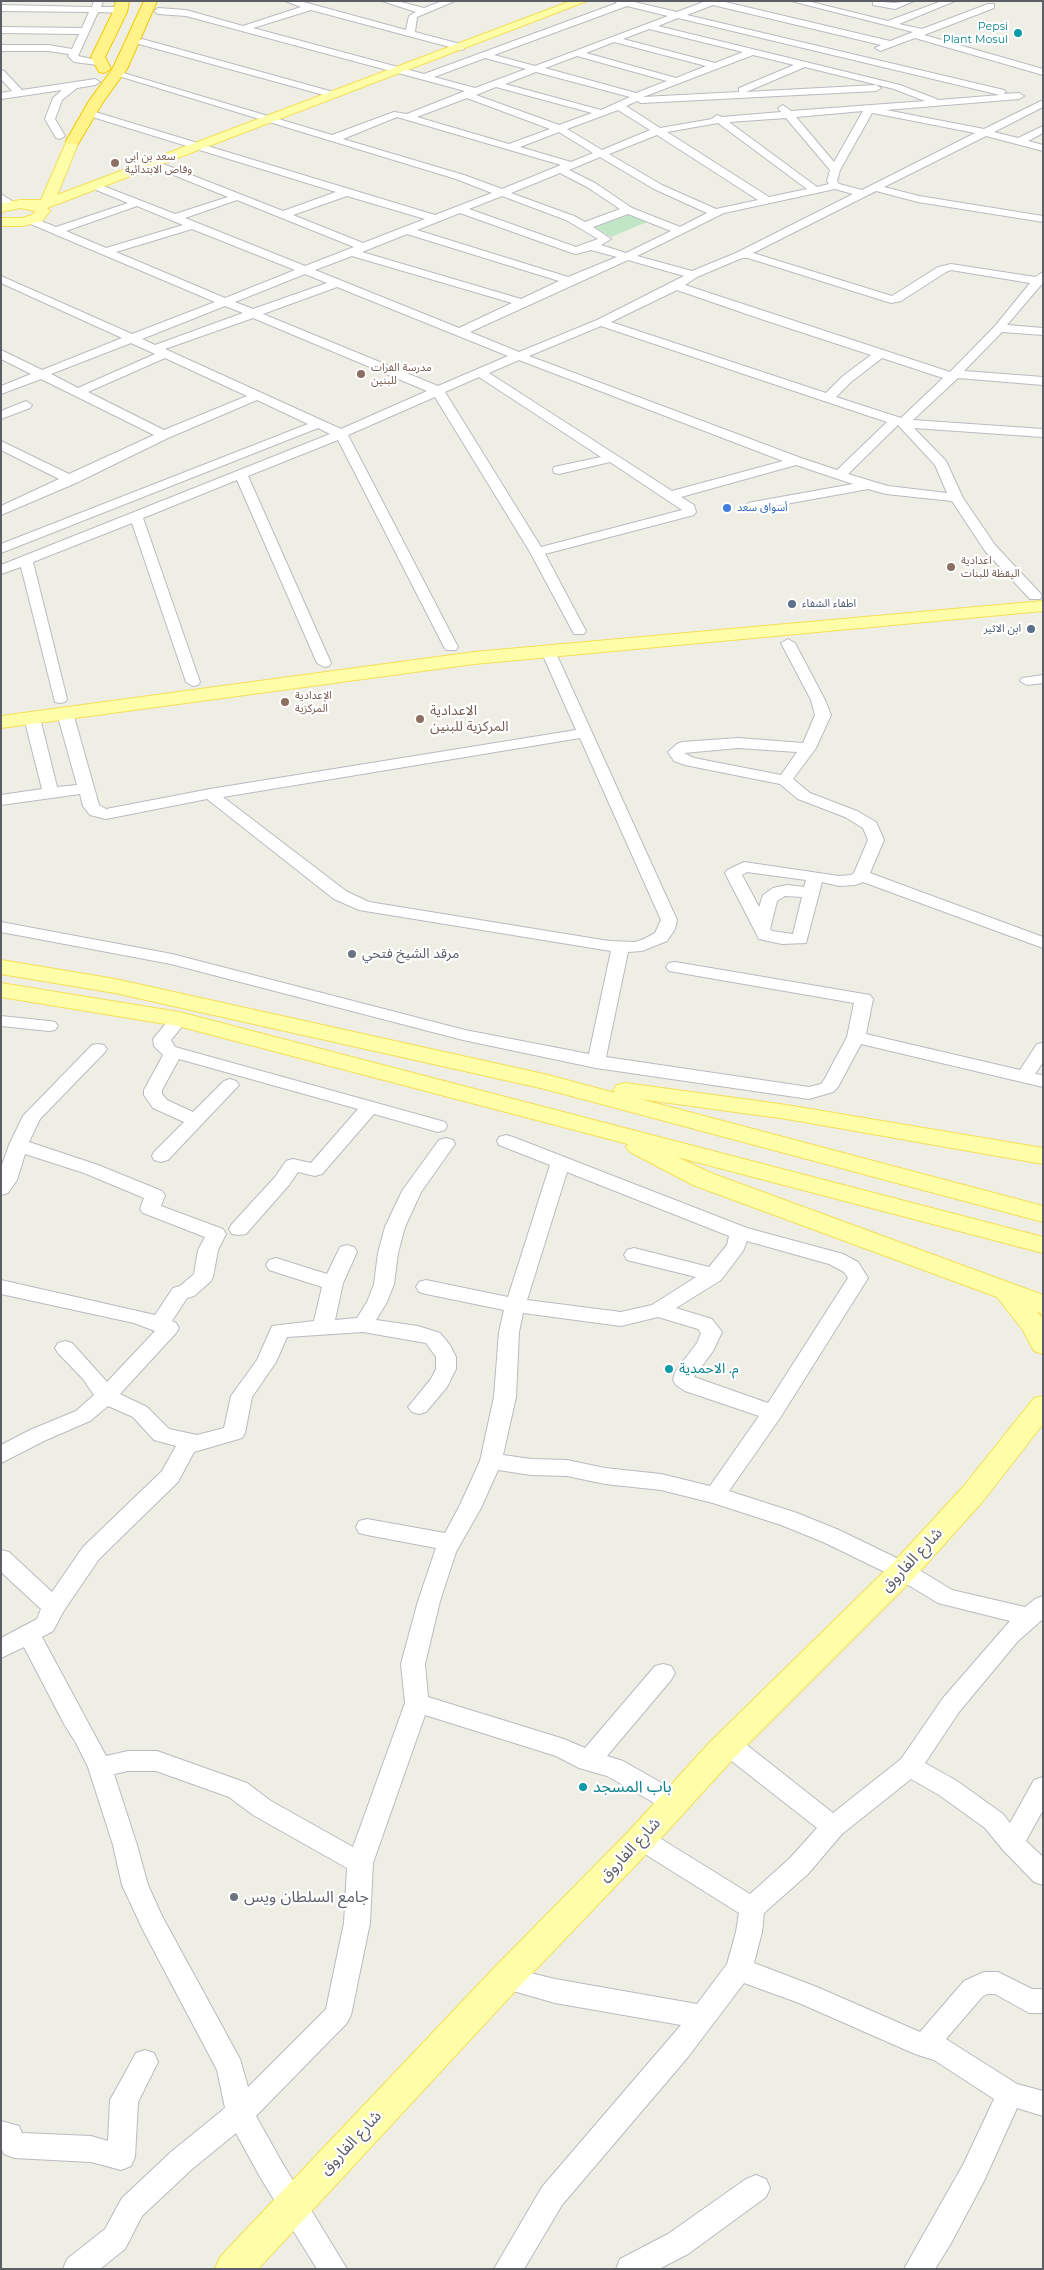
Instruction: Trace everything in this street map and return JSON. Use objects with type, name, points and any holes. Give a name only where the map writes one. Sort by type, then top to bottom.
[{"type":"highway","points":[[73,141],[81,107],[95,82],[111,69],[137,55],[142,42],[142,5]]},
{"type":"highway","points":[[81,107],[111,69],[142,5]]},
{"type":"highway","points":[[111,69],[99,60],[99,54],[142,5]]},
{"type":"main road","points":[[4,204],[43,204],[582,1]]},
{"type":"main road","points":[[1,222],[30,220],[42,214],[43,204],[73,141]]},
{"type":"main road","points":[[1,707],[63,706],[548,651],[730,626],[1040,599]]},
{"type":"main road","points":[[1,722],[32,718],[63,706],[193,682],[324,663],[579,631],[730,626]]},
{"type":"main road","points":[[1,967],[115,986],[548,1082],[1043,1214]]},
{"type":"main road","points":[[1,990],[179,1020],[1037,1243]]},
{"type":"main road","points":[[548,1082],[770,1109],[1043,1156]]},
{"type":"main road","points":[[611,1131],[654,1156],[702,1179],[1043,1305]]},
{"type":"main road","points":[[1006,1292],[1030,1320],[1043,1345]]},
{"type":"main road","name":"شارع الفاروق","points":[[233,2269],[506,1978],[642,1840],[674,1802],[903,1571],[973,1494],[1043,1405]]},
{"type":"street","points":[[182,12],[190,1]]},
{"type":"street","points":[[289,1],[410,33],[485,56],[536,68],[635,98],[690,98],[897,87]]},
{"type":"street","points":[[386,1],[424,10]]},
{"type":"street","points":[[410,33],[413,16],[424,10],[451,1]]},
{"type":"street","points":[[854,15],[875,2],[895,6],[910,1]]},
{"type":"street","points":[[889,24],[951,1]]},
{"type":"street","points":[[425,77],[485,56],[622,2],[1043,103]]},
{"type":"street","points":[[408,117],[576,52],[714,2],[890,44]]},
{"type":"street","points":[[855,58],[991,6],[977,3]]},
{"type":"street","points":[[1,8],[28,4],[142,5],[182,12],[425,77],[471,92],[560,129],[658,187],[715,212]]},
{"type":"street","points":[[764,14],[789,4],[854,15],[919,33],[1043,72]]},
{"type":"street","points":[[97,5],[74,52],[73,56],[77,60],[416,162],[570,218],[606,239],[576,251],[459,209]]},
{"type":"street","points":[[244,28],[310,7]]},
{"type":"street","points":[[648,26],[897,87],[938,102]]},
{"type":"street","points":[[1,30],[84,31]]},
{"type":"street","points":[[613,39],[716,66]]},
{"type":"street","points":[[510,147],[602,113],[781,40]]},
{"type":"street","points":[[142,42],[334,95]]},
{"type":"street","points":[[1,48],[48,48],[74,52]]},
{"type":"street","points":[[576,52],[677,81]]},
{"type":"street","points":[[730,95],[804,64]]},
{"type":"street","points":[[1,73],[19,93]]},
{"type":"street","points":[[1,96],[95,82]]},
{"type":"street","points":[[495,84],[602,113]]},
{"type":"street","points":[[60,136],[50,119],[58,98],[73,86]]},
{"type":"street","points":[[770,94],[835,170]]},
{"type":"street","points":[[1,390],[658,131],[721,120],[1019,96]]},
{"type":"street","points":[[690,98],[815,190]]},
{"type":"street","points":[[1,570],[341,434],[480,372],[601,322],[676,286],[693,275],[740,255],[861,192],[1043,103]]},
{"type":"street","points":[[619,106],[766,200]]},
{"type":"street","points":[[81,107],[195,147],[436,218]]},
{"type":"street","points":[[870,108],[984,132],[1043,148]]},
{"type":"street","points":[[835,186],[832,181],[835,170],[870,108]]},
{"type":"street","points":[[1028,110],[1043,114]]},
{"type":"street","points":[[335,138],[397,114],[571,165]]},
{"type":"street","points":[[1018,142],[1043,130]]},
{"type":"street","points":[[153,163],[363,247]]},
{"type":"street","points":[[560,169],[591,185],[628,210],[679,230]]},
{"type":"street","points":[[93,185],[519,356],[796,460],[886,490],[956,498]]},
{"type":"street","points":[[460,332],[569,281],[626,257],[715,212],[835,186],[861,192]]},
{"type":"street","points":[[874,187],[918,199],[1043,219]]},
{"type":"street","points":[[283,215],[347,192]]},
{"type":"street","points":[[174,218],[237,197]]},
{"type":"street","points":[[55,231],[137,203]]},
{"type":"street","points":[[586,226],[628,210]]},
{"type":"street","points":[[30,220],[438,391],[537,552],[579,631]]},
{"type":"street","points":[[105,252],[193,226]]},
{"type":"street","points":[[406,230],[569,281]]},
{"type":"street","points":[[591,246],[693,275]]},
{"type":"street","points":[[352,252],[523,303]]},
{"type":"street","points":[[740,255],[749,256],[891,300],[897,299],[942,269],[950,267],[1041,279]]},
{"type":"street","points":[[1,279],[341,434],[451,647]]},
{"type":"street","points":[[840,475],[954,376],[1041,279]]},
{"type":"street","points":[[78,392],[160,352],[253,314],[338,283]]},
{"type":"street","points":[[676,286],[880,354],[954,376],[1043,381]]},
{"type":"street","points":[[601,322],[900,422],[1043,433]]},
{"type":"street","points":[[999,328],[1043,332]]},
{"type":"street","points":[[1,354],[164,435]]},
{"type":"street","points":[[828,398],[847,379],[880,354]]},
{"type":"street","points":[[480,372],[687,505],[689,512],[537,552]]},
{"type":"street","points":[[1,511],[164,435],[256,396]]},
{"type":"street","points":[[1,415],[26,405]]},
{"type":"street","points":[[900,422],[940,464],[956,498],[990,548],[1040,599]]},
{"type":"street","points":[[2,548],[318,424]]},
{"type":"street","points":[[1,445],[70,480]]},
{"type":"street","points":[[559,470],[612,458]]},
{"type":"street","points":[[672,495],[796,460]]},
{"type":"street","points":[[241,474],[324,663]]},
{"type":"street","points":[[753,506],[868,484]]},
{"type":"street","points":[[136,516],[193,682]]},
{"type":"street","points":[[26,560],[63,706],[91,806],[96,812],[106,814],[210,794],[585,733]]},
{"type":"street","points":[[785,780],[808,748],[823,715],[818,700],[788,643]]},
{"type":"street","points":[[210,794],[340,895],[365,906],[620,947],[636,947],[650,943],[664,933],[669,920],[548,651]]},
{"type":"street","points":[[1027,681],[1043,679]]},
{"type":"street","points":[[32,718],[51,793]]},
{"type":"street","points":[[762,928],[769,899],[779,892],[813,884],[855,880],[861,875],[876,840],[870,825],[851,814],[804,796],[785,780],[690,762],[679,758],[676,752],[682,747],[738,743],[808,748]]},
{"type":"street","points":[[1,800],[86,788]]},
{"type":"street","points":[[744,867],[813,884],[800,939],[782,939],[765,935],[733,873],[744,867]]},
{"type":"street","points":[[861,875],[1043,943]]},
{"type":"street","points":[[1,927],[172,959],[463,1035],[596,1062],[809,1092],[819,1092],[832,1083],[856,1037],[864,999],[675,967]]},
{"type":"street","points":[[596,1062],[620,947]]},
{"type":"street","points":[[179,1020],[162,1039],[165,1049],[370,1107],[442,1135],[395,1227],[388,1253],[384,1284],[377,1302],[363,1325]]},
{"type":"street","points":[[4,1023],[49,1026]]},
{"type":"street","points":[[856,1037],[1043,1081]]},
{"type":"street","points":[[1024,1077],[1043,1048]]},
{"type":"street","points":[[1,1189],[7,1180],[11,1152],[32,1116],[98,1049]]},
{"type":"street","points":[[174,1052],[153,1090],[153,1095],[160,1104],[195,1120]]},
{"type":"street","points":[[160,1156],[230,1085]]},
{"type":"street","points":[[239,1229],[282,1182],[293,1166],[315,1170],[370,1107]]},
{"type":"street","points":[[506,1141],[560,1164],[740,1233],[836,1259],[851,1267],[858,1278],[773,1413],[715,1495]]},
{"type":"street","points":[[11,1152],[91,1169],[155,1195],[150,1209],[216,1234],[208,1250],[203,1277],[187,1291],[180,1293],[159,1325]]},
{"type":"street","points":[[77,2269],[115,2239],[132,2207],[181,2161],[240,2113],[338,2015],[357,1923],[360,1863],[418,1703],[413,1664],[429,1601],[450,1542],[470,1508],[491,1461],[505,1397],[509,1332],[515,1305],[560,1164]]},
{"type":"street","points":[[426,1287],[515,1305],[621,1319],[658,1310],[714,1275],[736,1246],[740,1233]]},
{"type":"street","points":[[322,1329],[333,1283],[347,1252]]},
{"type":"street","points":[[634,1255],[714,1275]]},
{"type":"street","points":[[276,1265],[333,1283]]},
{"type":"street","points":[[1,1287],[138,1317],[168,1328],[106,1396],[83,1416],[38,1435],[1,1455]]},
{"type":"street","points":[[658,1310],[705,1324],[712,1332],[706,1346],[685,1372],[683,1380],[692,1386],[773,1413]]},
{"type":"street","points":[[186,1446],[234,1433],[242,1396],[266,1362],[279,1331],[363,1325],[418,1333],[433,1338],[440,1345],[446,1357],[446,1369],[440,1382],[419,1407]]},
{"type":"street","points":[[1,1649],[45,1625],[54,1607],[91,1553],[170,1476],[190,1441],[162,1435],[140,1412],[106,1396],[90,1374],[65,1348]]},
{"type":"street","points":[[491,1461],[531,1467],[566,1468],[605,1476],[661,1482],[715,1495],[814,1529],[903,1571],[946,1597],[1038,1610]]},
{"type":"street","points":[[367,1527],[450,1542]]},
{"type":"street","points":[[1,1558],[54,1607]]},
{"type":"street","points":[[508,2269],[552,2196],[678,2049],[739,1969],[749,1932],[752,1908],[799,1866],[833,1827],[910,1766],[952,1705],[1010,1635],[1038,1610]]},
{"type":"street","points":[[30,1634],[100,1767],[125,1844],[135,1885],[152,1922],[230,2068],[240,2113],[270,2168],[333,2269]]},
{"type":"street","points":[[588,1761],[663,1673]]},
{"type":"street","points":[[418,1703],[564,1749],[588,1761],[614,1768],[674,1802]]},
{"type":"street","points":[[729,1745],[833,1827]]},
{"type":"street","points":[[100,1767],[128,1761],[157,1761],[238,1790],[277,1817],[360,1863]]},
{"type":"street","points":[[910,1766],[948,1788],[994,1820],[1012,1843],[1043,1874]]},
{"type":"street","points":[[1012,1843],[1043,1787]]},
{"type":"street","points":[[642,1840],[752,1908]]},
{"type":"street","points":[[739,1969],[808,1995],[924,2046],[940,2049],[1010,2094],[1043,2104]]},
{"type":"street","points":[[506,1978],[555,1991],[703,2017]]},
{"type":"street","points":[[924,2046],[973,1989],[984,1983],[998,1982],[1029,2001],[1043,2001]]},
{"type":"street","points":[[1,2134],[9,2135],[14,2145],[91,2149],[122,2157],[124,2100],[145,2062]]},
{"type":"street","points":[[918,2269],[940,2235],[974,2172],[1010,2094]]},
{"type":"street","points":[[630,2269],[678,2244],[756,2188]]},
{"type":"green space","points":[[629,215],[647,222],[611,237],[595,227]]},
{"type":"place","name":"Pepsi Plant Mosul","points":[[1018,33]]},
{"type":"place","name":"سعد بن ابي وقاص الابتدائية","points":[[115,163]]},
{"type":"place","name":"مدرسة الفرات للبنين","points":[[361,374]]},
{"type":"place","name":"أسواق سعد","points":[[727,508]]},
{"type":"place","name":"اعدادية اليقظة للبنات","points":[[951,567]]},
{"type":"place","name":"اطفاء الشفاء","points":[[792,604]]},
{"type":"place","name":"ابن الاثير","points":[[1031,629]]},
{"type":"place","name":"الإعدادية المركزية","points":[[285,702]]},
{"type":"place","name":"الاعدادية المركزية للبنين","points":[[420,719]]},
{"type":"place","name":"مرقد الشيخ فتحي","points":[[352,954]]},
{"type":"place","name":"م. الاحمدية","points":[[669,1369]]},
{"type":"place","name":"باب المسجد","points":[[583,1787]]},
{"type":"place","name":"جامع السلطان ويس","points":[[234,1897]]}]
